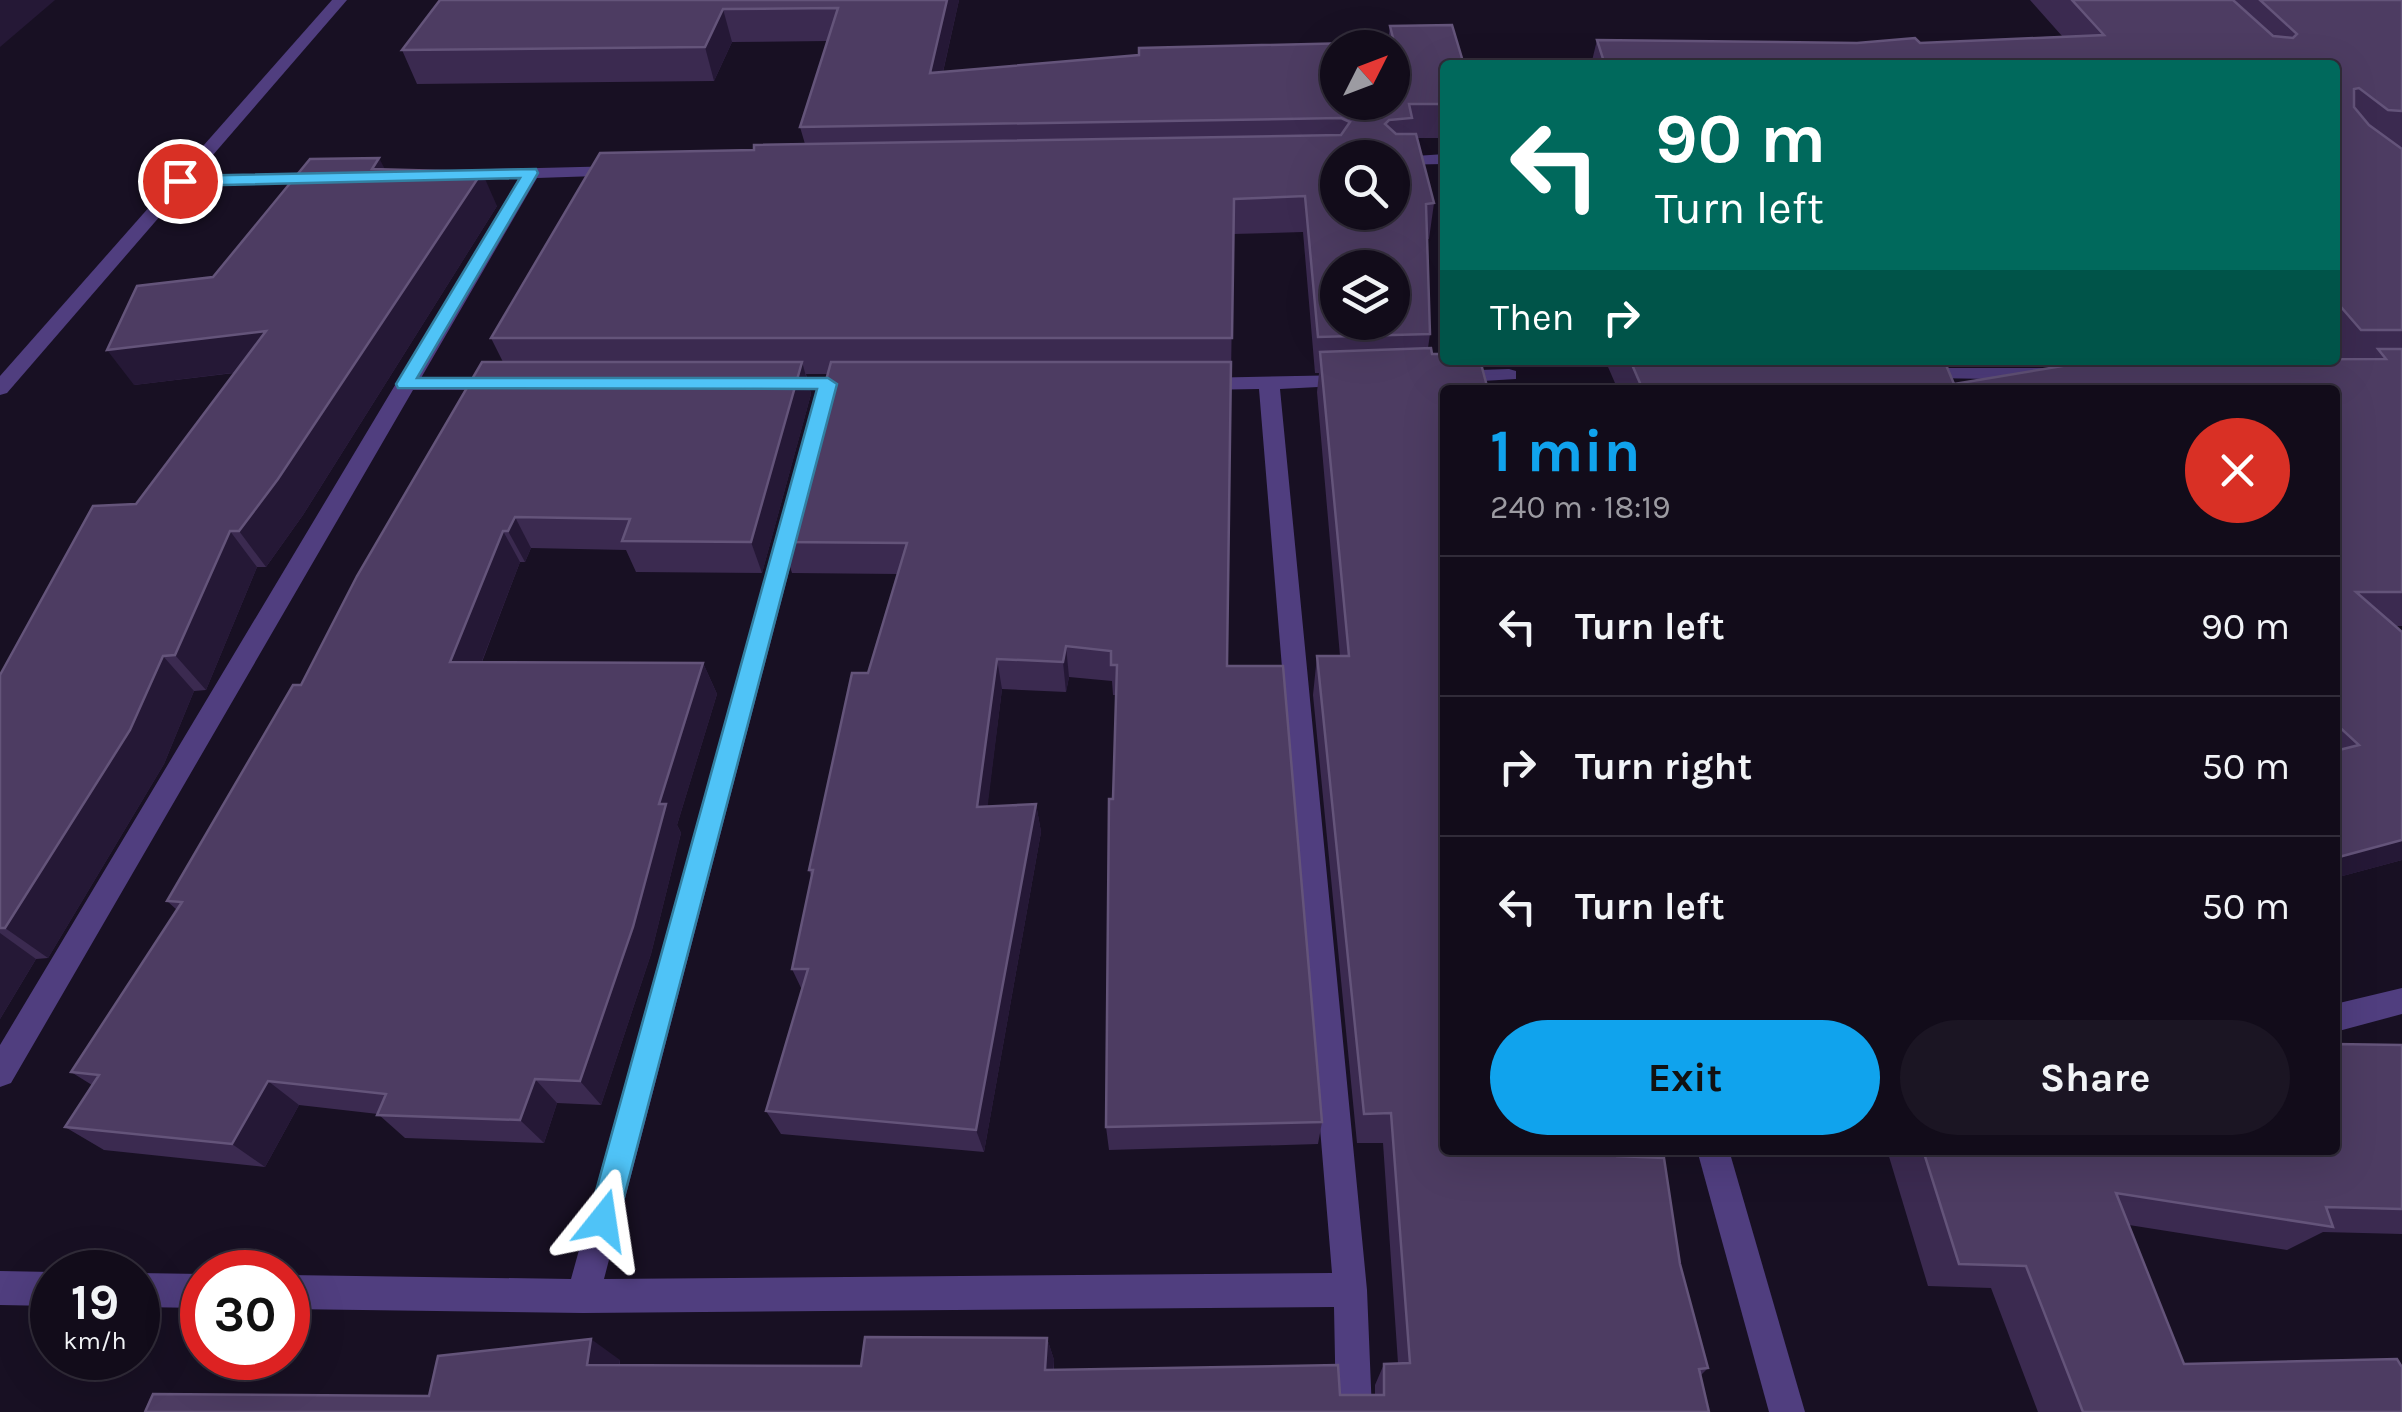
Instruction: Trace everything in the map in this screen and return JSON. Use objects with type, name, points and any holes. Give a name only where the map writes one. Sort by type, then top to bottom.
[{"type":"street","points":[[0,389],[340,0]]},
{"type":"street","points":[[1410,160],[1440,159]]},
{"type":"street","points":[[434,175],[637,171]]},
{"type":"street","points":[[0,1073],[531,173]]},
{"type":"street","points":[[180,181],[336,177]]},
{"type":"street","points":[[1940,375],[2074,374]]},
{"type":"street","points":[[1429,378],[1509,375]]},
{"type":"street","points":[[1174,384],[1369,380]]},
{"type":"street","points":[[405,384],[520,384]]},
{"type":"street","points":[[751,384],[825,393],[886,384]]},
{"type":"street","points":[[1270,384],[1350,1290],[1354,1412]]},
{"type":"street","points":[[583,1296],[802,479]]},
{"type":"street","points":[[2340,1017],[2402,1001]]},
{"type":"street","points":[[1713,1155],[1787,1412]]},
{"type":"street","points":[[0,1288],[30,1289]]},
{"type":"street","points":[[310,1292],[583,1296],[1350,1290]]},
{"type":"building","points":[[440,0],[947,0],[930,73],[1139,55],[1139,48],[1320,44],[1320,118],[800,127],[838,8],[723,9],[705,47],[402,50]]},
{"type":"building","points":[[2072,0],[2233,0],[2273,36],[2293,38],[2297,34],[2260,0],[2402,0],[2402,111],[2388,110],[2359,88],[2354,89],[2354,107],[2369,125],[2402,149],[2402,330],[2361,330],[2340,306],[2340,60],[1603,60],[1597,40],[1857,43],[1915,38],[1920,43],[2104,35]]},
{"type":"building","points":[[1452,25],[1462,60],[1440,60],[1440,104],[1410,104],[1410,30],[1391,30],[1390,26]]},
{"type":"building","points":[[1346,120],[1389,120],[1385,124],[1396,134],[1416,134],[1434,203],[1426,204],[1430,334],[1410,335],[1410,250],[1320,250],[1318,337],[1305,196],[1234,199],[1232,338],[491,338],[600,153],[754,150],[754,145],[1341,135],[1350,122]]},
{"type":"building","points":[[379,158],[372,169],[482,172],[278,479],[239,531],[230,531],[175,655],[163,656],[130,730],[5,928],[0,928],[0,675],[93,506],[136,504],[266,331],[107,350],[137,286],[213,277],[310,159]]},
{"type":"building","points":[[1431,348],[1432,354],[1440,354],[1440,365],[1481,365],[1487,385],[1440,385],[1440,1155],[1664,1158],[1680,1264],[1708,1368],[1699,1369],[1709,1412],[145,1412],[153,1394],[429,1396],[438,1356],[591,1339],[587,1365],[861,1366],[865,1337],[1047,1338],[1045,1370],[1338,1365],[1340,1395],[1384,1395],[1384,1364],[1410,1363],[1391,1113],[1364,1114],[1317,656],[1349,656],[1320,352]]},
{"type":"building","points":[[2378,349],[2402,349],[2402,592],[2356,592],[2402,632],[2402,840],[2340,857],[2340,750],[2359,745],[2340,728],[2340,385],[1641,385],[1632,365],[1946,365],[1954,384],[2069,365],[2340,365],[2340,359],[2386,359]]},
{"type":"building","points":[[482,362],[802,362],[751,542],[622,541],[630,519],[515,517],[508,531],[503,531],[450,662],[703,663],[659,804],[666,804],[633,927],[580,1081],[535,1079],[520,1120],[377,1115],[386,1094],[268,1081],[232,1144],[65,1127],[99,1075],[71,1072],[182,902],[167,901],[293,685],[301,685],[357,576]]},
{"type":"building","points":[[831,362],[1231,362],[1227,666],[1283,666],[1322,1122],[1106,1127],[1109,799],[1113,799],[1117,665],[1111,665],[1111,651],[1066,646],[1063,662],[997,659],[977,807],[1036,804],[976,1130],[766,1111],[808,969],[792,969],[813,870],[809,870],[852,673],[868,673],[907,543],[782,542]]},
{"type":"building","points":[[2340,1044],[2402,1045],[2402,1209],[2326,1207],[2333,1227],[2116,1193],[2184,1364],[2397,1359],[2402,1367],[2402,1412],[2083,1412],[2026,1266],[1959,1264],[1925,1155],[2340,1155]]},
{"type":"route","points":[[180,181],[531,173],[405,384],[828,384],[603,1220]]}]
